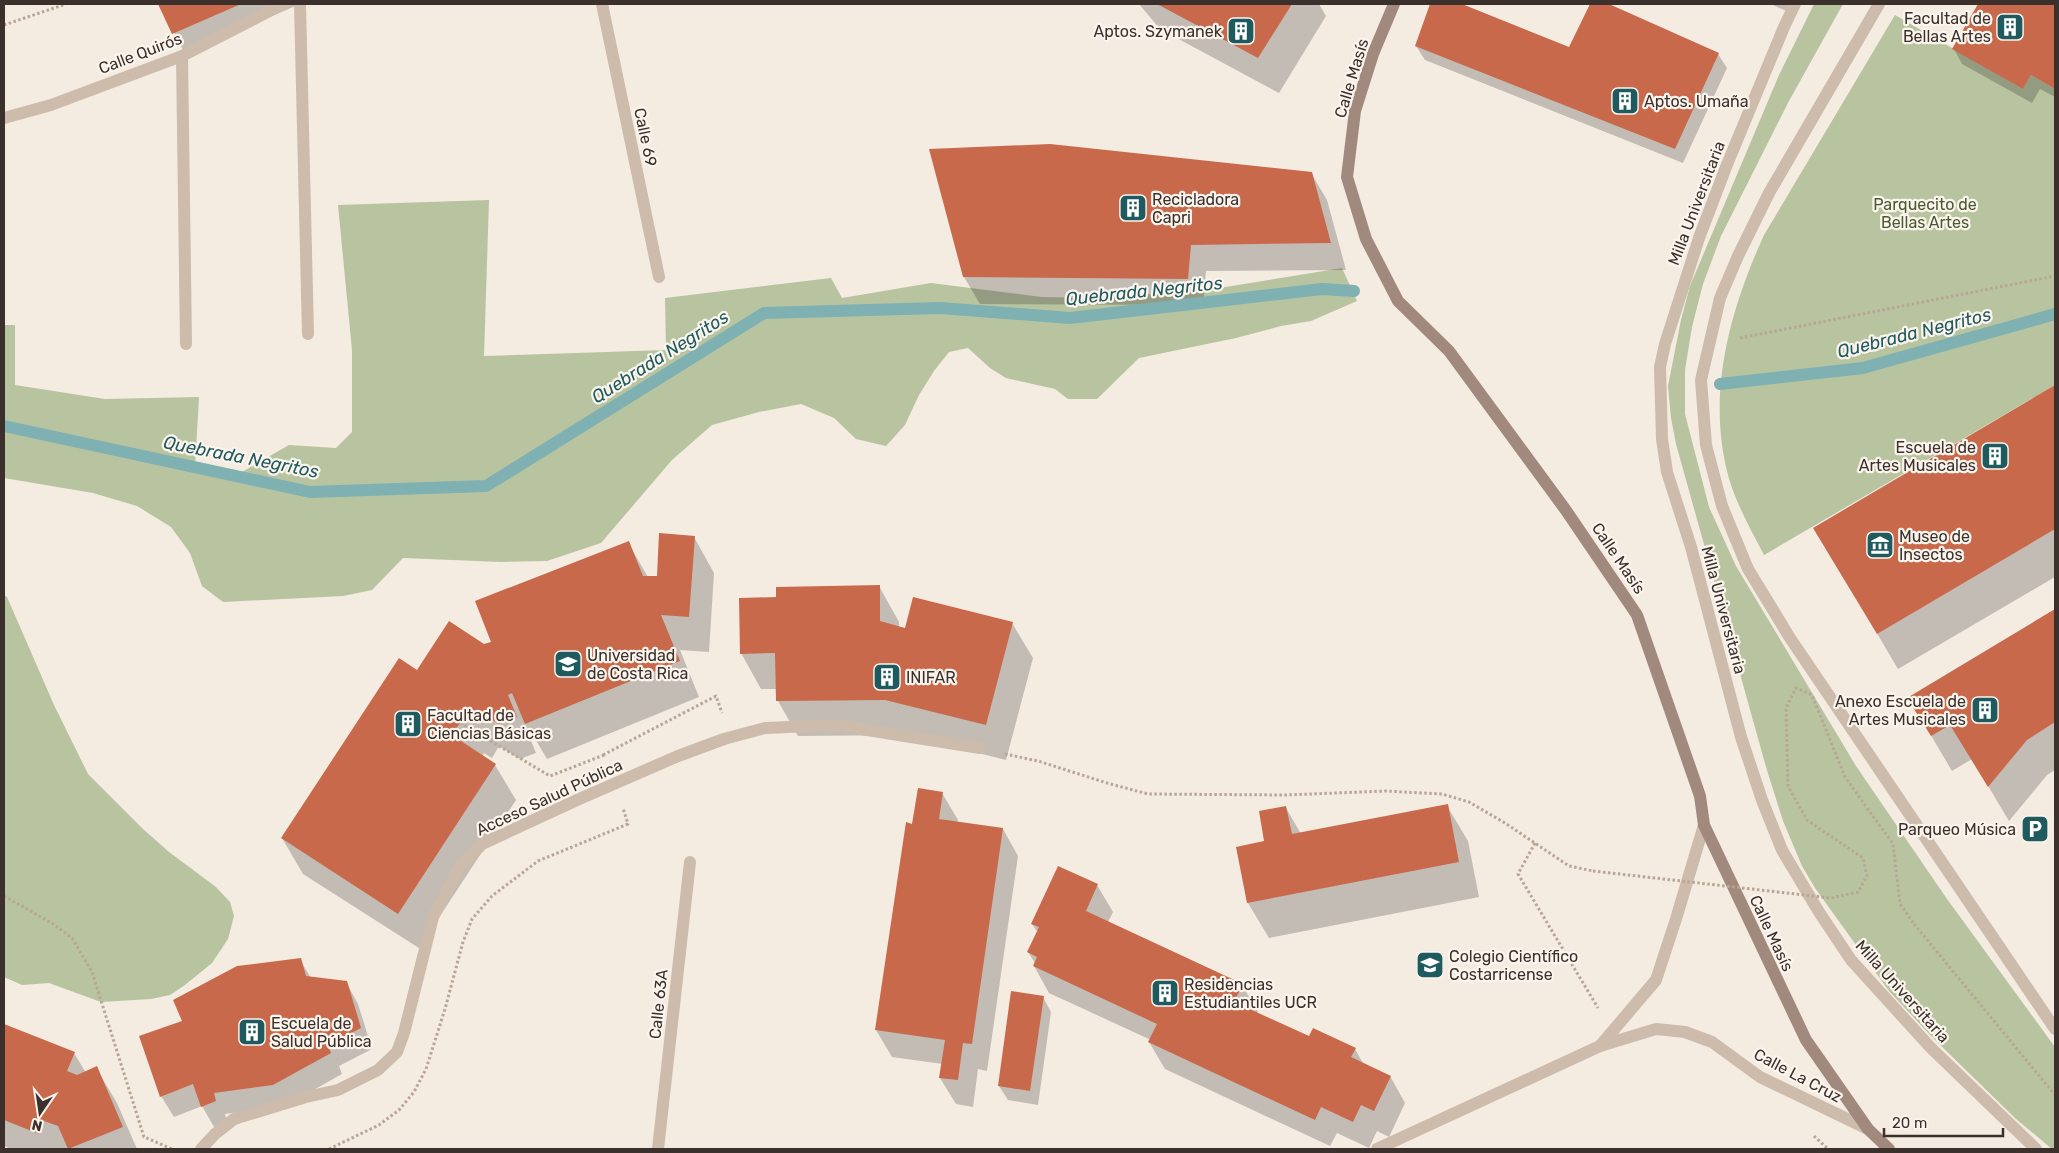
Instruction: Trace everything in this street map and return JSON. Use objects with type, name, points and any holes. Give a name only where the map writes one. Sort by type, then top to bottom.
[{"type":"street","name":"Calle Quirós","points":[[4,118],[51,105],[182,56],[283,4]]},
{"type":"street","points":[[300,4],[308,334]]},
{"type":"street","name":"Calle 69","points":[[602,4],[659,277]]},
{"type":"street","name":"Calle Masís","points":[[1394,4],[1373,54],[1355,111],[1346,177],[1366,239],[1398,301],[1449,351],[1565,509],[1637,614],[1700,796],[1704,825],[1806,1040],[1868,1129],[1889,1149]]},
{"type":"street","name":"Milla Universitaria","points":[[1795,4],[1784,26],[1726,167],[1699,238],[1666,344],[1660,367],[1662,439],[1667,472],[1691,547],[1741,737],[1762,800],[1782,850],[1819,912],[1851,960],[1931,1048],[2036,1149]]},
{"type":"street","name":"Milla Universitaria","points":[[1879,4],[1769,193],[1720,298],[1701,380],[1706,445],[1722,506],[1744,560],[1790,638],[2055,1028]]},
{"type":"street","points":[[182,56],[186,344]]},
{"type":"street","name":"Acceso Salud Pública","points":[[201,1149],[215,1134],[234,1119],[306,1097],[338,1090],[378,1070],[397,1052],[404,1033],[433,917],[459,868],[482,844],[687,753],[724,739],[765,728],[836,725],[980,748]]},
{"type":"street","name":"Calle La Cruz","points":[[1600,1046],[1656,980],[1704,825]]},
{"type":"street","name":"Calle 63A","points":[[658,1149],[690,862]]},
{"type":"street","name":"Calle La Cruz","points":[[1377,1149],[1600,1046],[1656,1029],[1685,1032],[1712,1042],[1760,1077],[1868,1129]]},
{"type":"path","points":[[4,25],[66,4]]},
{"type":"path","points":[[1738,339],[2055,276]]},
{"type":"path","points":[[980,748],[1038,761],[1148,794],[1286,795],[1385,791],[1442,794],[1469,802],[1505,823],[1569,866],[1593,871],[1831,898],[1858,892],[1867,876],[1863,858],[1807,820],[1788,786],[1786,708],[1796,688],[1812,695],[1845,777],[1893,844],[1900,904],[1914,924],[2055,1095]]},
{"type":"path","points":[[460,723],[550,776],[603,755],[716,696],[722,714]]},
{"type":"path","points":[[329,1149],[379,1125],[399,1110],[414,1092],[426,1069],[463,942],[472,919],[487,902],[538,861],[628,824],[603,755]]},
{"type":"path","points":[[1535,843],[1518,874],[1612,1032]]},
{"type":"path","points":[[4,896],[53,924],[72,938],[92,972],[144,1137],[172,1149]]},
{"type":"green space","points":[[1814,4],[1843,4],[1789,101],[1721,236],[1703,284],[1692,327],[1685,370],[1685,414],[1709,507],[1736,566],[1856,766],[1947,899],[2055,1047],[2055,1149],[2052,1149],[2016,1119],[1932,1037],[1889,991],[1815,888],[1802,866],[1783,821],[1766,767],[1676,444],[1668,386],[1690,286],[1779,75]]},
{"type":"green space","name":"Parquecito de Bellas Artes","points":[[1895,15],[2023,89],[2031,75],[2055,89],[2055,385],[1764,555],[1733,491],[1723,450],[1720,419],[1721,387],[1731,325],[1751,264],[1764,235]]},
{"type":"green space","points":[[489,200],[484,356],[666,350],[665,298],[831,278],[842,298],[931,283],[1042,297],[1101,298],[1207,290],[1342,268],[1357,301],[1311,321],[1139,358],[1097,399],[1068,399],[1055,389],[1006,378],[990,368],[968,348],[949,352],[919,395],[905,425],[886,446],[856,439],[834,418],[801,404],[759,412],[712,425],[672,460],[601,543],[547,561],[501,562],[403,558],[372,590],[343,596],[223,602],[202,586],[190,553],[171,527],[137,506],[93,493],[4,478],[4,325],[15,325],[15,385],[105,399],[199,397],[195,467],[235,476],[289,445],[336,448],[352,432],[352,350],[338,205]]},
{"type":"green space","points":[[4,595],[7,597],[54,705],[88,774],[143,829],[169,852],[216,887],[230,902],[234,916],[228,939],[212,963],[170,995],[151,999],[101,1002],[49,983],[22,985],[4,977]]},
{"type":"building","points":[[158,4],[241,4],[172,34]]},
{"type":"building","name":"Aptos. Szymanek","points":[[1157,4],[1292,4],[1258,58]]},
{"type":"building","name":"Aptos. Umaña","points":[[1430,4],[1462,4],[1569,47],[1590,4],[1609,4],[1719,53],[1675,149],[1415,46]]},
{"type":"building","name":"Facultad de Bellas Artes","points":[[1978,4],[2055,4],[2055,89],[2031,75],[2023,89],[1952,49]]},
{"type":"building","name":"Recicladora Capri","points":[[1050,144],[1312,172],[1331,243],[1191,245],[1188,279],[963,277],[929,149]]},
{"type":"building","name":"Escuela de Artes Musicales","points":[[2055,385],[2055,529],[1877,634],[1813,528]]},
{"type":"building","name":"Facultad de Ciencias Básicas","points":[[659,533],[695,536],[689,617],[661,615],[680,661],[525,724],[512,693],[508,695],[517,717],[499,724],[479,712],[471,723],[463,718],[456,729],[464,735],[461,741],[496,764],[398,914],[281,838],[399,658],[417,670],[449,621],[484,644],[491,642],[475,601],[629,541],[643,576],[657,576]]},
{"type":"building","name":"INIFAR","points":[[880,585],[880,621],[905,628],[913,597],[1013,622],[986,725],[885,700],[776,701],[775,653],[740,654],[739,598],[776,597],[776,587]]},
{"type":"building","name":"Anexo Escuela de Artes Musicales","points":[[2055,609],[2055,722],[2027,740],[1988,787],[1950,725],[1931,736],[1907,698]]},
{"type":"building","points":[[918,788],[943,792],[939,819],[1003,828],[972,1044],[963,1043],[958,1080],[939,1078],[945,1040],[875,1030],[906,822],[912,824]]},
{"type":"building","points":[[1448,804],[1459,862],[1247,903],[1236,847],[1264,841],[1259,811],[1286,806],[1292,834]]},
{"type":"building","name":"Residencias Estudiantiles UCR","points":[[1058,866],[1098,884],[1086,911],[1243,984],[1234,1002],[1309,1036],[1313,1028],[1356,1048],[1351,1057],[1391,1076],[1374,1111],[1361,1105],[1353,1122],[1321,1107],[1315,1120],[1148,1042],[1157,1024],[1033,966],[1037,957],[1027,952],[1039,927],[1031,924]]},
{"type":"building","name":"Escuela de Salud Pública","points":[[301,958],[306,976],[347,981],[361,1028],[328,1045],[331,1053],[273,1085],[214,1093],[216,1101],[201,1107],[193,1084],[160,1097],[139,1036],[182,1021],[173,1000],[237,966]]},
{"type":"building","points":[[1011,991],[1044,996],[1030,1091],[998,1086]]},
{"type":"building","points":[[4,1024],[75,1052],[67,1071],[77,1075],[97,1066],[123,1127],[68,1149],[58,1126],[44,1121],[39,1134],[4,1120]]},
{"type":"waterway","name":"Quebrada Negritos","points":[[4,426],[310,492],[486,486],[764,313],[940,308],[1070,318],[1322,289],[1354,291]]},
{"type":"waterway","name":"Quebrada Negritos","points":[[1720,384],[1863,368],[2055,314]]},
{"type":"place","name":"Facultad de Bellas Artes","points":[[2010,27]]},
{"type":"place","name":"Aptos. Szymanek","points":[[1241,31]]},
{"type":"place","name":"Aptos. Umaña","points":[[1625,101]]},
{"type":"place","name":"Recicladora Capri","points":[[1133,208]]},
{"type":"place","name":"Escuela de Artes Musicales","points":[[1995,456]]},
{"type":"place","name":"Museo de Insectos","points":[[1880,545]]},
{"type":"place","name":"Universidad de Costa Rica","points":[[568,664]]},
{"type":"place","name":"INIFAR","points":[[887,677]]},
{"type":"place","name":"Anexo Escuela de Artes Musicales","points":[[1985,710]]},
{"type":"place","name":"Facultad de Ciencias Básicas","points":[[408,724]]},
{"type":"place","name":"Parqueo Música","points":[[2035,829]]},
{"type":"place","name":"Colegio Científico Costarricense","points":[[1430,965]]},
{"type":"place","name":"Residencias Estudiantiles UCR","points":[[1165,993]]},
{"type":"place","name":"Escuela de Salud Pública","points":[[252,1032]]}]
